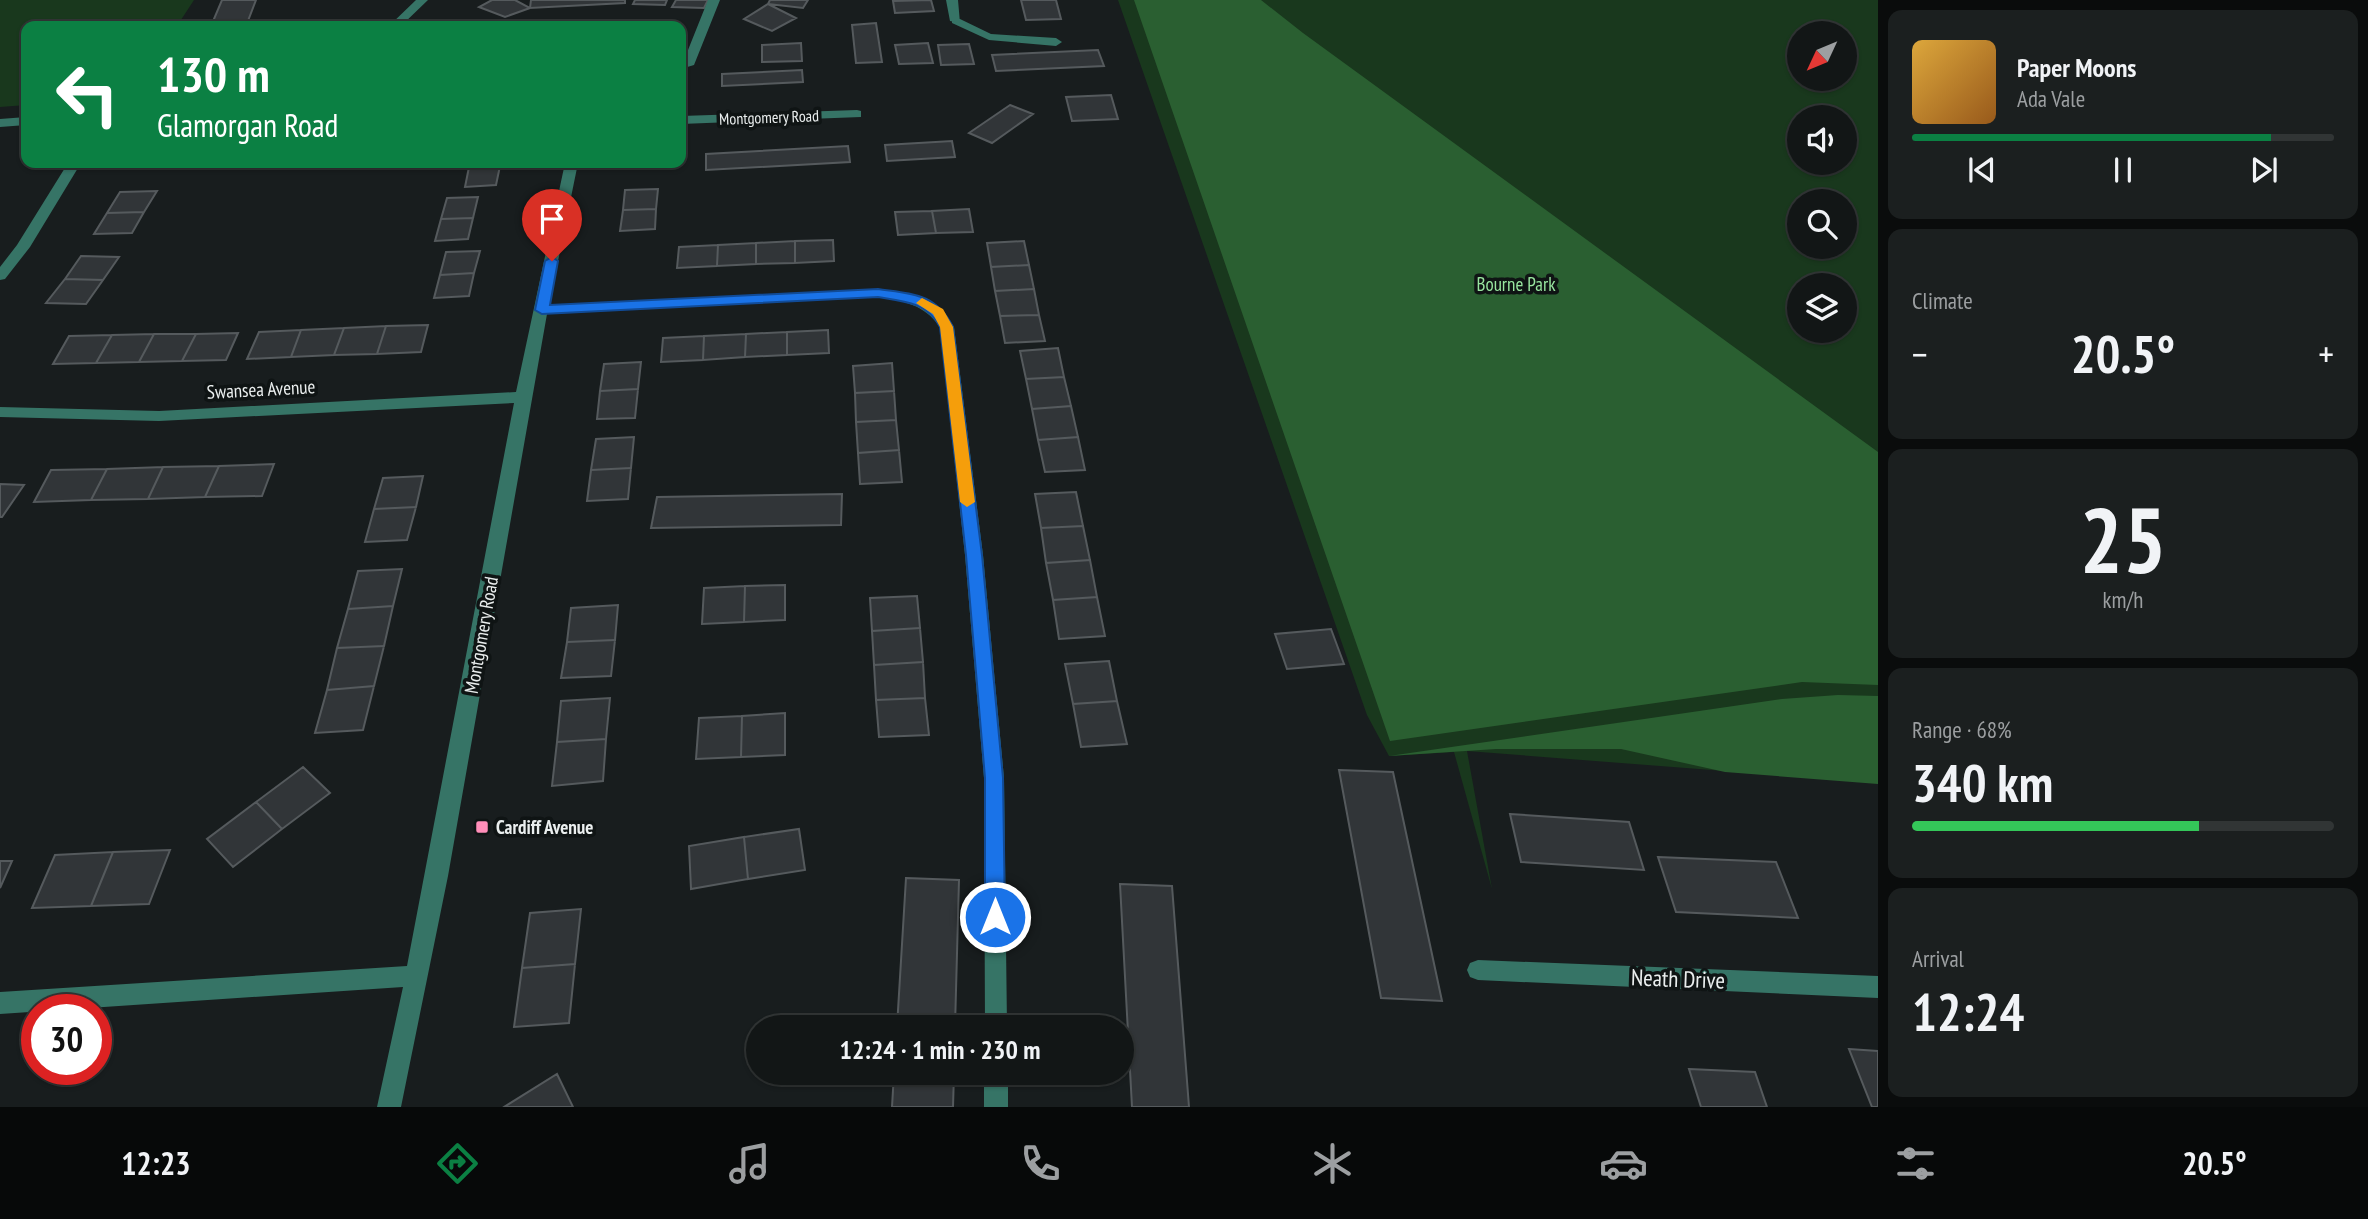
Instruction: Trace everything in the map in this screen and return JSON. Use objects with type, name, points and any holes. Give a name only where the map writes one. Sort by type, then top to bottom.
[{"type":"street","points":[[400,21],[422,0]]},
{"type":"street","points":[[688,65],[714,0]]},
{"type":"street","points":[[952,0],[956,21],[989,37],[1056,41]]},
{"type":"street","name":"Montgomery Road","points":[[686,120],[857,114]]},
{"type":"street","points":[[0,123],[21,121]]},
{"type":"street","points":[[0,276],[23,247],[71,168]]},
{"type":"street","name":"Montgomery Road","points":[[389,1107],[437,876],[523,397],[570,168]]},
{"type":"street","points":[[542,310],[878,293],[916,299],[938,312],[947,327],[974,555],[994,778],[996,1015]]},
{"type":"street","name":"Swansea Avenue","points":[[0,412],[159,415],[523,397]]},
{"type":"street","name":"Neath Drive","points":[[1478,970],[1878,988]]},
{"type":"street","points":[[0,1003],[415,976]]},
{"type":"street","points":[[996,1085],[996,1107]]},
{"type":"green space","points":[[0,0],[194,0],[180,21],[21,21],[21,105],[0,107]]},
{"type":"green space","name":"Bourne Park","points":[[1118,0],[1878,0],[1878,783],[1467,751],[1492,889],[1454,752],[1389,756],[1367,715]]},
{"type":"green space","name":"Bourne Park","points":[[1134,0],[1261,0],[1878,452],[1878,685],[1802,682],[1390,741]]},
{"type":"green space","points":[[1838,695],[1878,696],[1878,784],[1725,772],[1621,749],[1496,749],[1389,756],[1782,699]]},
{"type":"building","points":[[222,0],[256,0],[248,21],[213,21]]},
{"type":"building","points":[[492,0],[515,0],[530,8],[505,17],[479,7]]},
{"type":"building","points":[[531,0],[625,0],[625,3],[530,8]]},
{"type":"building","points":[[635,0],[667,0],[665,5],[633,4]]},
{"type":"building","points":[[676,0],[708,0],[704,8],[672,7]]},
{"type":"building","points":[[770,0],[808,0],[803,8],[768,4]]},
{"type":"building","points":[[931,0],[934,11],[895,13],[893,1]]},
{"type":"building","points":[[1021,0],[1056,0],[1061,19],[1026,20]]},
{"type":"building","points":[[768,4],[796,18],[772,31],[744,19]]},
{"type":"building","points":[[876,23],[882,62],[856,63],[852,25]]},
{"type":"building","points":[[801,43],[802,61],[762,62],[762,45]]},
{"type":"building","points":[[928,43],[933,63],[899,64],[895,45]]},
{"type":"building","points":[[969,44],[974,64],[941,65],[938,45]]},
{"type":"building","points":[[1098,50],[1104,66],[996,71],[992,55]]},
{"type":"building","points":[[802,70],[803,82],[722,86],[722,74]]},
{"type":"building","points":[[1111,95],[1118,119],[1072,121],[1066,97]]},
{"type":"building","points":[[1010,105],[1033,114],[992,143],[969,133]]},
{"type":"building","points":[[952,141],[955,157],[887,161],[885,145]]},
{"type":"building","points":[[848,146],[850,162],[706,170],[706,154]]},
{"type":"building","points":[[469,168],[500,168],[496,185],[465,187]]},
{"type":"building","points":[[658,189],[656,209],[623,210],[625,190]]},
{"type":"building","points":[[157,191],[144,212],[107,213],[120,192]]},
{"type":"building","points":[[478,197],[473,218],[441,219],[447,198]]},
{"type":"building","points":[[656,209],[655,229],[620,231],[623,210]]},
{"type":"building","points":[[969,209],[973,232],[936,233],[932,211]]},
{"type":"building","points":[[932,211],[936,233],[898,235],[895,212]]},
{"type":"building","points":[[144,212],[132,233],[94,234],[107,213]]},
{"type":"building","points":[[473,218],[468,239],[435,241],[441,219]]},
{"type":"building","points":[[833,240],[834,261],[795,263],[795,241]]},
{"type":"building","points":[[795,241],[795,263],[756,264],[756,243]]},
{"type":"building","points":[[1024,241],[1029,265],[991,267],[987,243]]},
{"type":"building","points":[[756,243],[756,264],[717,266],[718,245]]},
{"type":"building","points":[[718,245],[717,266],[677,268],[679,247]]},
{"type":"building","points":[[480,251],[474,273],[440,275],[446,252]]},
{"type":"building","points":[[81,256],[119,257],[103,280],[65,279]]},
{"type":"building","points":[[1029,265],[1034,289],[995,291],[991,267]]},
{"type":"building","points":[[474,273],[469,296],[434,298],[440,275]]},
{"type":"building","points":[[65,279],[103,280],[86,304],[46,303]]},
{"type":"building","points":[[1034,289],[1039,315],[1000,316],[995,291]]},
{"type":"building","points":[[1039,315],[1045,341],[1005,343],[1000,316]]},
{"type":"building","points":[[428,325],[421,352],[377,354],[386,326]]},
{"type":"building","points":[[386,326],[377,354],[334,355],[344,328]]},
{"type":"building","points":[[344,328],[334,355],[291,357],[301,330]]},
{"type":"building","points":[[301,330],[291,357],[247,359],[259,332]]},
{"type":"building","points":[[828,330],[829,353],[787,355],[787,332]]},
{"type":"building","points":[[787,332],[787,355],[745,357],[746,334]]},
{"type":"building","points":[[238,333],[226,360],[182,361],[196,334]]},
{"type":"building","points":[[154,334],[139,362],[96,363],[112,335]]},
{"type":"building","points":[[154,334],[196,334],[182,361],[139,362]]},
{"type":"building","points":[[746,334],[745,357],[703,360],[704,336]]},
{"type":"building","points":[[112,335],[96,363],[53,364],[69,336]]},
{"type":"building","points":[[704,336],[703,360],[661,362],[663,338]]},
{"type":"building","points":[[1058,348],[1064,377],[1026,379],[1020,351]]},
{"type":"building","points":[[641,362],[638,389],[600,391],[604,364]]},
{"type":"building","points":[[892,363],[894,391],[855,393],[853,366]]},
{"type":"building","points":[[1064,377],[1071,406],[1032,409],[1026,379]]},
{"type":"building","points":[[638,389],[635,418],[597,419],[600,391]]},
{"type":"building","points":[[894,391],[896,420],[856,422],[855,393]]},
{"type":"building","points":[[1071,406],[1078,437],[1038,440],[1032,409]]},
{"type":"building","points":[[896,420],[899,450],[858,453],[856,422]]},
{"type":"building","points":[[634,437],[631,468],[591,470],[596,439]]},
{"type":"building","points":[[1078,437],[1085,470],[1045,472],[1038,440]]},
{"type":"building","points":[[899,450],[902,482],[860,484],[858,453]]},
{"type":"building","points":[[274,464],[262,496],[205,497],[219,466]]},
{"type":"building","points":[[219,466],[205,497],[148,499],[163,467]]},
{"type":"building","points":[[163,467],[148,499],[91,500],[107,469]]},
{"type":"building","points":[[631,468],[628,499],[587,501],[591,470]]},
{"type":"building","points":[[107,469],[91,500],[34,502],[51,470]]},
{"type":"building","points":[[423,476],[416,507],[374,509],[383,478]]},
{"type":"building","points":[[0,484],[24,485],[2,517],[0,517]]},
{"type":"building","points":[[1076,492],[1083,526],[1041,528],[1035,494]]},
{"type":"building","points":[[842,494],[841,525],[651,528],[657,497]]},
{"type":"building","points":[[416,507],[407,540],[365,542],[374,509]]},
{"type":"building","points":[[1083,526],[1090,560],[1046,563],[1041,528]]},
{"type":"building","points":[[1090,560],[1097,597],[1053,600],[1046,563]]},
{"type":"building","points":[[402,569],[393,606],[348,609],[358,571]]},
{"type":"building","points":[[785,585],[785,620],[744,622],[745,586]]},
{"type":"building","points":[[745,586],[744,622],[702,624],[704,588]]},
{"type":"building","points":[[917,596],[920,628],[872,631],[870,598]]},
{"type":"building","points":[[1097,597],[1105,636],[1059,639],[1053,600]]},
{"type":"building","points":[[618,605],[615,640],[567,642],[571,608]]},
{"type":"building","points":[[393,606],[384,646],[337,648],[348,609]]},
{"type":"building","points":[[920,628],[923,662],[874,665],[872,631]]},
{"type":"building","points":[[1331,629],[1344,664],[1287,669],[1275,634]]},
{"type":"building","points":[[615,640],[611,676],[561,678],[567,642]]},
{"type":"building","points":[[384,646],[374,686],[327,690],[337,648]]},
{"type":"building","points":[[1109,661],[1117,701],[1073,704],[1065,664]]},
{"type":"building","points":[[923,662],[925,698],[876,700],[874,665]]},
{"type":"building","points":[[374,686],[363,730],[315,733],[327,690]]},
{"type":"building","points":[[610,698],[606,739],[557,742],[561,701]]},
{"type":"building","points":[[925,698],[929,735],[879,737],[876,700]]},
{"type":"building","points":[[1117,701],[1127,744],[1081,747],[1073,704]]},
{"type":"building","points":[[785,713],[785,755],[741,757],[742,716]]},
{"type":"building","points":[[742,716],[741,757],[696,759],[699,718]]},
{"type":"building","points":[[606,739],[603,781],[552,786],[557,742]]},
{"type":"building","points":[[303,767],[330,793],[282,829],[256,802]]},
{"type":"building","points":[[1339,770],[1393,772],[1442,1001],[1381,998]]},
{"type":"building","points":[[256,802],[282,829],[233,867],[207,839]]},
{"type":"building","points":[[1510,814],[1629,822],[1644,870],[1521,862]]},
{"type":"building","points":[[799,829],[805,870],[748,879],[744,837]]},
{"type":"building","points":[[744,837],[748,879],[691,889],[689,846]]},
{"type":"building","points":[[170,850],[149,904],[91,906],[113,852]]},
{"type":"building","points":[[113,852],[91,906],[32,908],[55,855]]},
{"type":"building","points":[[1658,857],[1776,862],[1798,918],[1676,912]]},
{"type":"building","points":[[0,861],[12,861],[0,888]]},
{"type":"building","points":[[906,878],[959,880],[955,1015],[898,1015]]},
{"type":"building","points":[[1120,884],[1172,886],[1189,1107],[1132,1107],[1134,1015],[1127,1015]]},
{"type":"building","points":[[581,909],[575,964],[522,968],[530,913]]},
{"type":"building","points":[[575,964],[569,1023],[514,1027],[522,968]]},
{"type":"building","points":[[1849,1049],[1878,1051],[1878,1107],[1872,1107]]},
{"type":"building","points":[[1689,1069],[1755,1072],[1767,1107],[1701,1107]]},
{"type":"building","points":[[557,1074],[573,1107],[504,1107]]},
{"type":"building","points":[[893,1085],[954,1085],[953,1107],[892,1107]]},
{"type":"slow traffic","points":[[922,303],[938,312],[947,327],[967,502]]},
{"type":"place","name":"Cardiff Avenue","points":[[482,827]]},
{"type":"route","points":[[552,261],[542,310],[878,293],[916,299],[938,312],[947,327],[947,345],[974,555],[994,778],[995,917]]}]
